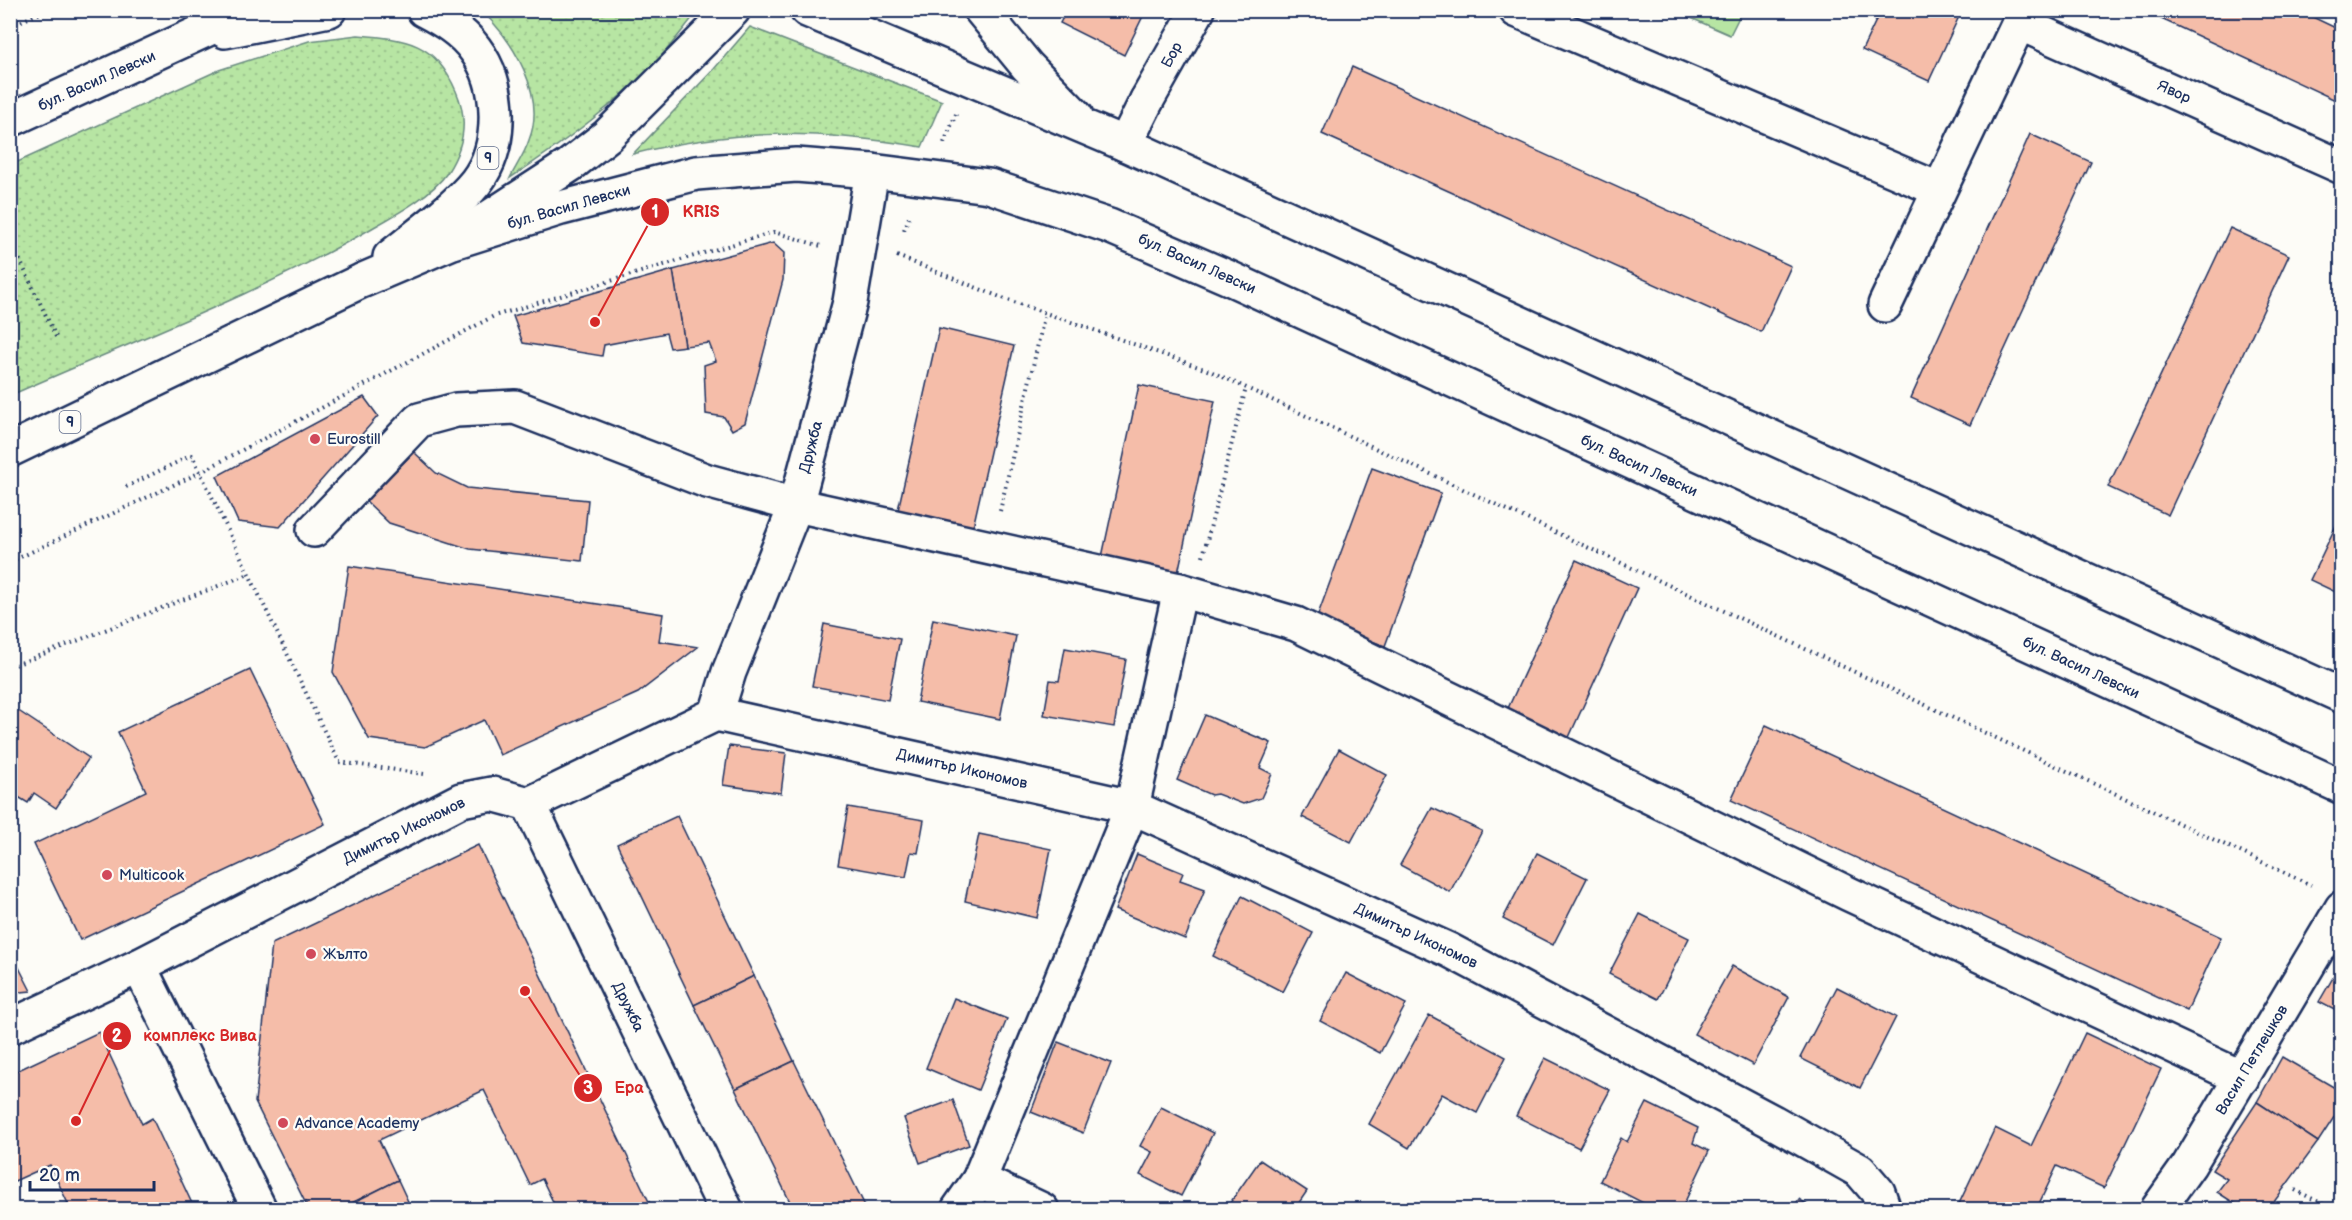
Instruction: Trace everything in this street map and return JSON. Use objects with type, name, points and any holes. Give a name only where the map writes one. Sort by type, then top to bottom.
[{"type":"main road","name":"бул. Васил Левски","points":[[10,120],[249,10]]},
{"type":"main road","points":[[191,38],[329,10]]},
{"type":"main road","name":"9","points":[[361,281],[476,182],[492,151],[496,126],[492,83],[475,49],[447,22],[424,10]]},
{"type":"main road","points":[[450,243],[570,165],[607,136],[733,10]]},
{"type":"main road","points":[[807,10],[1125,144],[2342,696]]},
{"type":"main road","points":[[981,10],[1027,66],[1088,128]]},
{"type":"main road","name":"Бор","points":[[1125,144],[1198,10]]},
{"type":"main road","points":[[1516,10],[1938,189]]},
{"type":"main road","points":[[1885,305],[1938,189],[2022,17]]},
{"type":"main road","name":"Явор","points":[[2022,17],[2342,167]]},
{"type":"main road","name":"бул. Васил Левски","points":[[10,450],[361,281],[450,243],[591,200],[696,173],[796,165],[873,171],[989,186],[1109,226],[1206,268],[2342,787]]},
{"type":"main road","name":"Дружба","points":[[716,714],[729,672],[796,505],[850,302],[873,171]]},
{"type":"main road","points":[[314,530],[419,420],[456,411],[515,407],[707,481],[796,505],[1187,592],[1296,624],[1839,889],[2242,1078]]},
{"type":"main road","points":[[958,1209],[979,1180],[1132,807],[1187,592]]},
{"type":"main road","points":[[529,804],[716,714]]},
{"type":"main road","name":"Димитър Икономов","points":[[716,714],[1132,807],[1449,950],[1773,1122],[1860,1171],[1878,1192],[1884,1209]]},
{"type":"main road","name":"Димитър Икономов","points":[[10,1027],[138,966],[461,800],[492,794],[529,804]]},
{"type":"main road","name":"Дружба","points":[[529,804],[726,1209]]},
{"type":"main road","name":"Васил Петлешков","points":[[2157,1209],[2189,1165],[2242,1078],[2331,898]]},
{"type":"main road","points":[[138,966],[260,1209]]},
{"type":"main road","points":[[979,1180],[1042,1209]]},
{"type":"path","points":[[10,26],[47,10]]},
{"type":"path","points":[[902,236],[930,178],[971,78]]},
{"type":"path","points":[[10,562],[201,472],[494,316],[774,232],[825,248],[897,256],[1045,313],[1210,371],[2331,898]]},
{"type":"path","points":[[897,256],[899,246]]},
{"type":"path","points":[[17,254],[57,339]]},
{"type":"path","points":[[992,549],[1045,313]]},
{"type":"path","points":[[1187,592],[1246,388]]},
{"type":"path","points":[[126,487],[192,455],[339,762],[430,775],[461,800]]},
{"type":"path","points":[[10,667],[249,574]]},
{"type":"path","points":[[2295,1190],[2335,1209]]},
{"type":"green space","points":[[1742,10],[1730,35],[1675,11]]},
{"type":"green space","points":[[482,11],[698,11],[669,47],[619,98],[565,140],[510,178],[529,140],[534,105],[524,70],[515,53],[494,23]]},
{"type":"green space","points":[[750,27],[942,101],[922,147],[848,137],[777,134],[707,140],[633,154],[714,69]]},
{"type":"green space","points":[[358,35],[391,39],[418,46],[439,62],[448,75],[460,102],[463,133],[453,163],[441,181],[424,196],[393,216],[286,274],[11,395],[11,165],[219,70],[309,41]]},
{"type":"building","points":[[1067,10],[1146,10],[1124,55],[1060,23]]},
{"type":"building","points":[[1881,10],[1962,10],[1929,81],[1862,50]]},
{"type":"building","points":[[2142,10],[2298,10],[2342,31],[2342,103]]},
{"type":"building","points":[[1352,67],[1791,266],[1761,332],[1322,134]]},
{"type":"building","points":[[2030,134],[2091,162],[1970,425],[1911,398]]},
{"type":"building","points":[[2230,228],[2289,255],[2168,515],[2108,487]]},
{"type":"building","points":[[773,243],[784,253],[783,280],[745,423],[732,430],[724,417],[706,414],[704,365],[716,361],[709,343],[685,346],[673,270]]},
{"type":"building","points":[[673,270],[685,346],[670,348],[666,333],[604,345],[602,356],[523,343],[513,316]]},
{"type":"building","points":[[939,328],[1014,346],[973,527],[898,510]]},
{"type":"building","points":[[1139,385],[1215,401],[1178,573],[1102,557]]},
{"type":"building","points":[[364,397],[378,416],[280,527],[238,522],[217,476]]},
{"type":"building","points":[[414,452],[436,473],[467,488],[588,500],[582,561],[470,549],[389,523],[366,501]]},
{"type":"building","points":[[1372,468],[1441,493],[1385,646],[1316,620]]},
{"type":"building","points":[[2342,513],[2342,595],[2310,580]]},
{"type":"building","points":[[1576,560],[1637,588],[1565,746],[1504,717]]},
{"type":"building","points":[[349,566],[663,614],[659,641],[698,647],[638,693],[500,755],[484,720],[425,747],[369,739],[333,672]]},
{"type":"building","points":[[933,619],[1016,636],[1000,719],[917,702]]},
{"type":"building","points":[[824,624],[900,639],[888,700],[812,686]]},
{"type":"building","points":[[1065,648],[1126,659],[1114,727],[1044,715],[1050,680],[1059,681]]},
{"type":"building","points":[[250,670],[325,824],[80,940],[34,844],[146,791],[118,732]]},
{"type":"building","points":[[14,708],[89,758],[56,808],[34,793],[28,803],[10,792],[10,714]]},
{"type":"building","points":[[1205,715],[1271,743],[1260,768],[1272,774],[1261,798],[1243,804],[1217,794],[1211,795],[1177,780]]},
{"type":"building","points":[[1766,725],[2221,937],[2187,1011],[1731,800]]},
{"type":"building","points":[[729,746],[786,753],[781,793],[723,785]]},
{"type":"building","points":[[1339,749],[1387,775],[1351,842],[1302,817]]},
{"type":"building","points":[[848,807],[924,820],[918,853],[911,852],[906,877],[838,865]]},
{"type":"building","points":[[1432,808],[1482,831],[1450,892],[1400,865]]},
{"type":"building","points":[[677,816],[754,976],[694,1005],[617,844]]},
{"type":"building","points":[[979,834],[1051,849],[1037,918],[965,901]]},
{"type":"building","points":[[478,845],[653,1210],[553,1210],[556,1208],[542,1179],[530,1185],[484,1090],[379,1140],[398,1180],[338,1210],[309,1210],[255,1102],[272,944]]},
{"type":"building","points":[[1537,853],[1587,878],[1553,945],[1503,919]]},
{"type":"building","points":[[1137,854],[1183,873],[1180,880],[1205,889],[1185,939],[1115,910]]},
{"type":"building","points":[[1242,896],[1313,933],[1283,992],[1213,956]]},
{"type":"building","points":[[1640,914],[1689,938],[1658,999],[1609,974]]},
{"type":"building","points":[[10,950],[31,991],[10,993]]},
{"type":"building","points":[[2342,962],[2342,1014],[2319,1002]]},
{"type":"building","points":[[1732,966],[1789,997],[1753,1065],[1694,1034]]},
{"type":"building","points":[[1346,973],[1406,1004],[1380,1053],[1320,1021]]},
{"type":"building","points":[[754,976],[794,1061],[735,1089],[694,1005]]},
{"type":"building","points":[[1837,987],[1896,1017],[1860,1088],[1800,1058]]},
{"type":"building","points":[[954,998],[1007,1019],[978,1090],[926,1068]]},
{"type":"building","points":[[1429,1015],[1506,1057],[1477,1113],[1442,1094],[1409,1148],[1369,1124]]},
{"type":"building","points":[[99,1032],[142,1124],[152,1118],[195,1210],[71,1210],[50,1165],[10,1183],[10,1074]]},
{"type":"building","points":[[2085,1033],[2161,1069],[2104,1188],[2057,1166],[2036,1210],[1956,1210],[1995,1128],[2031,1146]]},
{"type":"building","points":[[1058,1042],[1111,1063],[1083,1133],[1031,1112]]},
{"type":"building","points":[[2282,1057],[2342,1092],[2342,1105],[2318,1142],[2257,1102]]},
{"type":"building","points":[[1545,1058],[1610,1090],[1579,1148],[1516,1116]]},
{"type":"building","points":[[794,1061],[867,1210],[794,1210],[735,1089]]},
{"type":"building","points":[[953,1100],[969,1145],[920,1163],[904,1118]]},
{"type":"building","points":[[2257,1102],[2318,1142],[2268,1210],[2245,1210],[2217,1192],[2227,1179],[2212,1170]]},
{"type":"building","points":[[1647,1103],[1698,1128],[1693,1143],[1709,1151],[1681,1210],[1657,1210],[1600,1181],[1621,1138],[1627,1142]]},
{"type":"building","points":[[1161,1107],[1213,1133],[1181,1196],[1140,1175],[1152,1152],[1140,1146]]},
{"type":"building","points":[[1260,1160],[1307,1191],[1294,1210],[1225,1210]]},
{"type":"building","points":[[398,1180],[412,1210],[338,1210]]},
{"type":"building","points":[[1799,1199],[1815,1210],[1792,1210]]},
{"type":"place","name":"KRIS","points":[[595,322]]},
{"type":"place","name":"Eurostill","points":[[315,439]]},
{"type":"place","name":"Multicook","points":[[107,875]]},
{"type":"place","name":"Жълто","points":[[311,954]]},
{"type":"place","name":"Ера","points":[[525,991]]},
{"type":"place","name":"комплекс Вива","points":[[76,1121]]},
{"type":"place","name":"Advance Academy","points":[[283,1123]]}]
